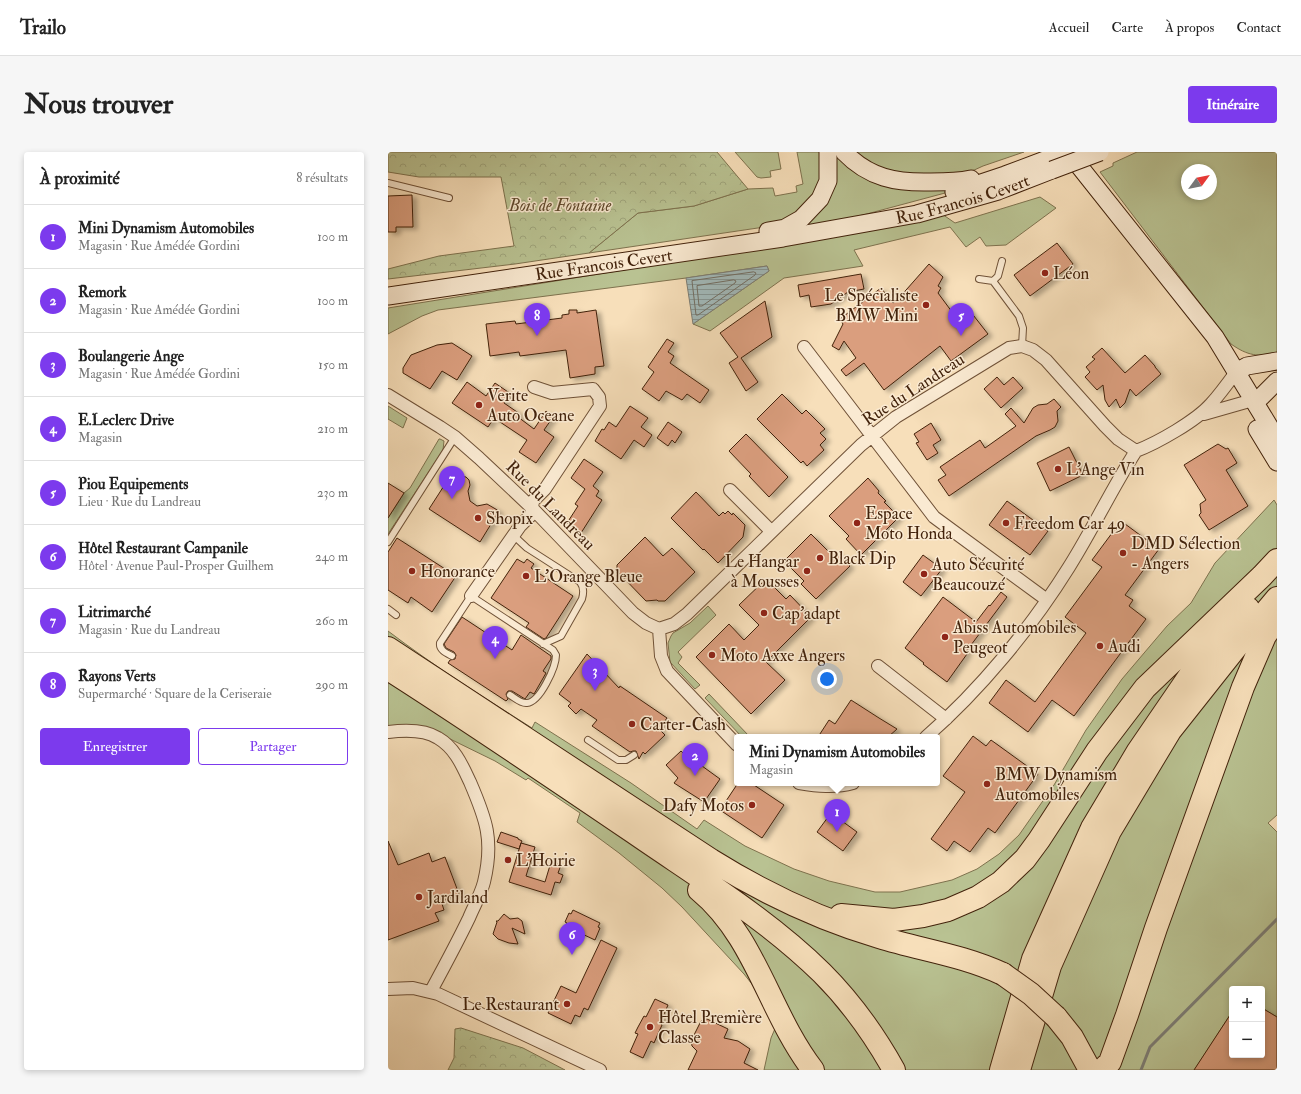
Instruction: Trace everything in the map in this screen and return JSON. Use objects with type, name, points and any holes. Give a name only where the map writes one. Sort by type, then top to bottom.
[{"type":"highway","points":[[786,901],[811,906],[841,915],[894,920],[923,916],[948,910],[978,897],[1001,882],[1025,859],[1039,840],[1097,750],[1145,688],[1277,560]]},
{"type":"highway","points":[[1001,1070],[1033,959],[1092,828],[1138,751],[1190,675],[1277,573]]},
{"type":"highway","points":[[1019,1070],[1050,966],[1110,831],[1170,732],[1277,598]]},
{"type":"highway","points":[[1102,1070],[1110,1062],[1156,928],[1243,687],[1265,636],[1277,618]]},
{"type":"highway","points":[[388,648],[711,860],[744,880],[829,921],[879,937],[949,954],[1003,974],[1031,994],[1056,1016],[1080,1050],[1090,1070]]},
{"type":"highway","points":[[388,669],[499,740],[744,908],[823,974],[872,1034],[894,1070]]},
{"type":"highway","points":[[669,857],[680,874],[725,915],[744,944],[779,1016],[802,1056],[813,1070]]},
{"type":"street","points":[[701,250],[732,238],[785,228],[801,219],[820,199],[828,181],[828,152]]},
{"type":"street","points":[[844,152],[871,173],[887,179],[916,183],[944,182],[986,176],[1046,159]]},
{"type":"street","points":[[1067,152],[1214,338],[1232,377],[1248,402],[1277,439]]},
{"type":"street","name":"Rue Francois Cevert","points":[[388,296],[820,232],[917,214],[998,191],[1046,159],[1067,152]]},
{"type":"street","name":"Rue Francois Cevert","points":[[1046,159],[1100,152]]},
{"type":"street","points":[[1022,346],[1033,350],[1046,360],[1114,435],[1136,451]]},
{"type":"street","name":"Rue du Landreau","points":[[388,395],[455,437],[532,508],[633,613],[646,623],[659,629],[674,624],[687,614],[849,455],[896,417],[1009,348],[1022,346]]},
{"type":"street","points":[[804,347],[934,517],[1047,600]]},
{"type":"street","points":[[929,734],[946,719],[1013,646],[1047,600],[1069,568],[1136,451],[1151,446],[1197,416],[1210,405],[1232,377],[1246,366],[1277,361]]},
{"type":"street","points":[[1197,416],[1261,397],[1277,381]]},
{"type":"street","points":[[471,596],[513,535],[531,515],[533,501],[545,489],[600,406],[599,397],[593,389],[552,393],[534,387]]},
{"type":"street","points":[[1248,402],[1277,462]]},
{"type":"street","points":[[730,490],[771,531]]},
{"type":"street","points":[[659,629],[661,656],[667,671],[734,742]]},
{"type":"street","points":[[878,666],[946,719]]},
{"type":"street","points":[[388,732],[406,731],[433,735],[452,749],[460,761],[480,804],[487,825],[488,864],[484,882],[472,910],[431,991]]},
{"type":"street","points":[[816,786],[834,786]]},
{"type":"street","points":[[388,988],[413,988],[431,991],[458,1002],[600,1070]]},
{"type":"lane","points":[[388,184],[449,198]]},
{"type":"lane","points":[[993,281],[998,276],[1002,261]]},
{"type":"lane","points":[[979,279],[993,281],[1019,316],[1023,328],[1022,346]]},
{"type":"lane","points":[[388,542],[455,437]]},
{"type":"lane","points":[[513,535],[527,548],[580,582],[583,587],[584,595],[564,633],[558,638],[543,644]]},
{"type":"lane","points":[[452,656],[442,650],[440,642],[471,596],[555,653],[556,664],[536,699],[530,703],[522,703],[510,695]]},
{"type":"lane","points":[[388,609],[396,615]]},
{"type":"lane","points":[[588,740],[618,760],[626,760],[634,755]]},
{"type":"green space","name":"Bois de Fontaine","points":[[388,152],[717,152],[748,189],[694,206],[638,213],[589,253],[515,264],[388,279],[388,269],[439,256],[514,246],[501,177],[419,177],[388,172]]},
{"type":"green space","points":[[735,152],[778,152],[781,169],[770,171],[771,177],[757,177]]},
{"type":"green space","points":[[797,152],[824,152],[825,166],[813,202],[778,225],[589,253],[638,213],[694,206],[748,189],[773,188],[775,196],[797,192],[796,186],[803,184]]},
{"type":"green space","points":[[832,152],[843,157],[945,186],[945,193],[863,215],[802,228]]},
{"type":"green space","points":[[848,152],[1024,152],[983,166],[959,177],[901,178]]},
{"type":"green space","points":[[1137,152],[1277,152],[1277,353],[1264,355],[1253,354],[1243,351],[1231,344],[1100,172],[1113,166],[1113,163]]},
{"type":"green space","points":[[1040,197],[1056,208],[1006,245],[986,246],[980,237],[966,247],[950,227],[854,250],[863,266],[784,278],[710,331],[693,324],[769,271],[767,266],[438,310],[422,316],[388,334],[388,308],[884,228],[942,214],[955,223]]},
{"type":"green space","points":[[388,406],[407,418],[403,428],[388,419]]},
{"type":"green space","points":[[439,439],[444,441],[443,450],[388,534],[388,518],[404,493],[410,488]]},
{"type":"green space","points":[[1274,500],[1277,505],[1277,815],[1268,823],[1277,832],[1277,1017],[1265,1010],[1265,986],[1229,986],[1229,1017],[1195,1069],[1197,1070],[764,1070],[771,1038],[777,1024],[759,993],[744,974],[682,907],[662,888],[619,853],[577,822],[580,813],[528,778],[526,780],[495,761],[446,737],[388,738],[388,631],[495,705],[532,728],[535,722],[631,783],[697,829],[704,820],[745,846],[794,869],[829,881],[875,892],[900,892],[952,880],[977,869],[999,854],[1019,835],[1054,785],[1086,730],[1122,679],[1167,626],[1191,603],[1215,563]]},
{"type":"green space","points":[[708,606],[716,615],[678,652],[682,657],[678,663],[700,685],[695,689],[670,662],[668,643],[673,633],[690,623]]},
{"type":"green space","points":[[709,694],[747,734],[739,734],[705,698]]},
{"type":"green space","points":[[461,1028],[523,1048],[565,1070],[448,1070],[454,1058],[455,1029]]},
{"type":"water","points":[[767,266],[769,271],[693,324],[686,278]]},
{"type":"building","points":[[412,195],[413,227],[396,227],[396,232],[388,232],[388,196]]},
{"type":"building","points":[[1057,243],[1073,264],[1030,296],[1014,275]]},
{"type":"building","points":[[929,264],[943,277],[938,286],[941,288],[938,293],[958,320],[970,311],[988,334],[951,361],[940,346],[884,390],[864,363],[846,376],[841,370],[856,358],[844,341],[839,350],[832,346],[843,324],[840,319],[881,288],[893,303]]},
{"type":"building","points":[[861,274],[864,289],[848,292],[831,304],[811,307],[809,295],[800,297],[798,285]]},
{"type":"building","points":[[765,301],[772,337],[741,358],[758,382],[746,391],[729,363],[738,357],[720,333]]},
{"type":"building","points":[[569,310],[577,310],[577,313],[596,310],[604,366],[595,367],[595,374],[570,378],[566,350],[520,356],[519,352],[490,356],[486,324],[515,321],[516,324],[562,318],[562,315],[569,314]]},
{"type":"building","points":[[667,339],[674,343],[668,352],[674,356],[670,363],[709,390],[700,403],[687,394],[682,400],[666,391],[659,401],[642,389],[654,372],[648,367]]},
{"type":"building","points":[[452,343],[472,356],[457,380],[442,371],[430,389],[403,373],[403,368],[411,355],[437,345]]},
{"type":"building","points":[[1102,348],[1125,373],[1145,355],[1161,374],[1136,396],[1130,389],[1125,403],[1120,408],[1116,399],[1109,407],[1105,400],[1103,385],[1097,390],[1085,377],[1090,372],[1086,367],[1095,359],[1092,357]]},
{"type":"building","points":[[997,377],[1004,385],[1013,377],[1023,388],[1001,408],[984,389]]},
{"type":"building","points":[[467,382],[486,396],[495,383],[511,394],[504,403],[520,414],[518,417],[534,429],[546,411],[553,417],[544,430],[554,437],[536,463],[519,452],[527,440],[494,418],[488,427],[452,403]]},
{"type":"building","points":[[782,394],[802,414],[806,410],[825,429],[820,433],[826,439],[820,445],[824,450],[807,466],[803,461],[801,463],[757,419]]},
{"type":"building","points":[[1054,399],[1061,407],[1057,411],[1058,421],[1055,427],[1036,436],[949,496],[938,480],[946,475],[940,467],[980,440],[985,448],[1016,426],[1005,414],[1011,408],[1024,423],[1033,408],[1038,405],[1047,404]]},
{"type":"building","points":[[630,406],[648,418],[641,427],[652,435],[644,447],[634,440],[621,459],[595,441],[602,429],[604,430],[609,422],[616,427]]},
{"type":"building","points":[[668,422],[682,432],[675,443],[672,440],[668,446],[657,438]]},
{"type":"building","points":[[931,423],[941,440],[933,445],[938,453],[927,460],[916,443],[919,442],[914,434]]},
{"type":"building","points":[[746,434],[788,477],[769,497],[749,476],[751,474],[729,451]]},
{"type":"building","points":[[1218,444],[1226,449],[1228,448],[1237,463],[1226,470],[1248,506],[1209,530],[1199,515],[1201,513],[1200,504],[1206,500],[1184,465]]},
{"type":"building","points":[[1069,447],[1083,475],[1050,491],[1037,463]]},
{"type":"building","points":[[584,459],[603,472],[593,486],[599,491],[596,496],[602,500],[581,533],[567,523],[578,506],[575,504],[585,489],[571,478]]},
{"type":"building","points":[[461,476],[466,477],[469,480],[470,485],[468,491],[470,501],[477,506],[487,504],[499,511],[480,542],[429,509],[449,478],[452,480]]},
{"type":"building","points":[[868,478],[879,491],[878,493],[886,501],[884,502],[899,517],[861,555],[846,539],[849,536],[829,516]]},
{"type":"building","points":[[388,483],[404,493],[388,518]]},
{"type":"building","points":[[696,492],[719,516],[723,512],[725,514],[728,511],[732,515],[733,513],[745,525],[743,537],[718,563],[671,518]]},
{"type":"building","points":[[1007,501],[1048,531],[1030,555],[989,525]]},
{"type":"building","points":[[1121,521],[1159,549],[1125,595],[1133,600],[1129,606],[1146,619],[1074,716],[1052,700],[1028,732],[989,703],[1006,680],[1035,702],[1086,633],[1065,617],[1102,567],[1092,560]]},
{"type":"building","points":[[811,534],[831,554],[835,551],[850,566],[816,599],[801,584],[804,581],[784,561]]},
{"type":"building","points":[[645,537],[663,556],[672,548],[695,572],[665,601],[646,601],[617,571],[617,565]]},
{"type":"building","points":[[397,538],[456,576],[432,612],[411,597],[408,603],[388,590],[388,552]]},
{"type":"building","points":[[923,555],[942,569],[921,596],[903,582]]},
{"type":"building","points":[[517,559],[524,563],[527,559],[534,564],[531,568],[573,596],[544,639],[526,627],[529,623],[491,598]]},
{"type":"building","points":[[766,579],[786,599],[790,595],[811,617],[766,662],[785,680],[751,714],[696,657],[729,624],[744,640],[759,625],[739,605]]},
{"type":"building","points":[[1001,592],[1007,597],[965,653],[967,654],[947,682],[905,648],[943,597],[976,622]]},
{"type":"building","points":[[462,617],[512,650],[521,635],[551,656],[551,659],[543,671],[546,673],[534,694],[530,692],[525,699],[512,691],[508,691],[506,694],[508,699],[506,701],[448,663],[450,660],[455,659],[456,655],[454,652],[446,648],[444,644]]},
{"type":"building","points":[[587,654],[619,688],[620,686],[667,718],[659,729],[665,735],[645,754],[643,752],[639,759],[636,751],[630,752],[592,726],[597,720],[581,709],[576,714],[568,706],[571,703],[559,694]]},
{"type":"building","points":[[851,700],[897,729],[891,734],[820,734],[829,720],[835,724]]},
{"type":"building","points":[[973,736],[986,746],[991,740],[1038,774],[995,833],[988,828],[970,852],[954,841],[947,851],[931,839],[965,792],[943,776]]},
{"type":"building","points":[[681,751],[690,760],[691,758],[720,779],[704,802],[674,783],[678,778],[666,765]]},
{"type":"building","points":[[736,786],[756,786],[784,805],[762,838],[720,810]]},
{"type":"building","points":[[831,813],[857,832],[843,851],[817,832]]},
{"type":"building","points":[[501,832],[522,841],[519,849],[497,842]]},
{"type":"building","name":"Jardiland","points":[[388,841],[398,865],[429,853],[432,862],[445,857],[459,894],[441,901],[444,910],[435,913],[439,921],[388,940]]},
{"type":"building","points":[[521,843],[535,847],[526,876],[545,882],[551,862],[561,865],[558,873],[563,875],[560,883],[555,882],[551,895],[509,882]]},
{"type":"building","points":[[573,910],[600,923],[598,927],[600,928],[595,940],[565,926],[569,913],[571,914]]},
{"type":"building","points":[[504,914],[510,919],[518,918],[522,921],[525,934],[512,928],[518,944],[509,943],[498,939],[493,934],[496,921],[498,921]]},
{"type":"building","points":[[601,940],[617,948],[588,1010],[584,1008],[580,1017],[575,1015],[571,1024],[548,1013],[561,986],[576,993]]},
{"type":"building","points":[[655,999],[668,1005],[660,1023],[662,1025],[654,1043],[651,1041],[643,1058],[630,1052],[638,1034],[635,1033],[644,1016],[646,1017]]},
{"type":"building","points":[[1265,1010],[1277,1017],[1277,1070],[1194,1070],[1229,1017],[1229,1058],[1265,1058]]},
{"type":"building","points":[[704,1019],[728,1029],[724,1038],[738,1041],[750,1049],[744,1063],[758,1070],[688,1070],[697,1051],[692,1046],[691,1041],[701,1021]]},
{"type":"waterway","points":[[1141,1070],[1150,1047],[1277,919]]},
{"type":"place","name":"Léon","points":[[1045,273]]},
{"type":"place","name":"Le Spécialiste BMW Mini","points":[[926,305]]},
{"type":"place","name":"Rayons Verts","points":[[537,336]]},
{"type":"place","name":"Piou Equipements","points":[[961,336]]},
{"type":"place","name":"Verite Auto Oceane","points":[[479,405]]},
{"type":"place","name":"L'Ange Vin","points":[[1058,469]]},
{"type":"place","name":"Litrimarché","points":[[452,499]]},
{"type":"place","name":"Shopix","points":[[478,518]]},
{"type":"place","name":"Espace Moto Honda","points":[[857,523]]},
{"type":"place","name":"Freedom Car 49","points":[[1006,523]]},
{"type":"place","name":"DMD Sélection - Angers","points":[[1123,553]]},
{"type":"place","name":"Black Dip","points":[[820,558]]},
{"type":"place","name":"Honorance","points":[[412,571]]},
{"type":"place","name":"Le Hangar à Mousses","points":[[807,571]]},
{"type":"place","name":"Auto Sécurité Beaucouzé","points":[[924,574]]},
{"type":"place","name":"L'Orange Bleue","points":[[526,576]]},
{"type":"place","name":"Cap'adapt","points":[[764,613]]},
{"type":"place","name":"Abiss Automobiles Peugeot","points":[[945,637]]},
{"type":"place","name":"Audi","points":[[1100,646]]},
{"type":"place","name":"Moto Axxe Angers","points":[[712,655]]},
{"type":"place","name":"E.Leclerc Drive","points":[[495,659]]},
{"type":"place","name":"Boulangerie Ange","points":[[595,691]]},
{"type":"place","name":"Carter-Cash","points":[[632,724]]},
{"type":"place","name":"Remork","points":[[695,776]]},
{"type":"place","name":"BMW Dynamism Automobiles","points":[[987,784]]},
{"type":"place","name":"Dafy Motos","points":[[752,805]]},
{"type":"place","name":"Mini Dynamism Automobiles","points":[[837,832]]},
{"type":"place","name":"L'Hoirie","points":[[508,860]]},
{"type":"place","name":"Jardiland","points":[[419,897]]},
{"type":"place","name":"Hôtel Restaurant Campanile","points":[[572,955]]},
{"type":"place","name":"Le Restaurant","points":[[567,1004]]},
{"type":"place","name":"Hôtel Première Classe","points":[[650,1027]]}]
